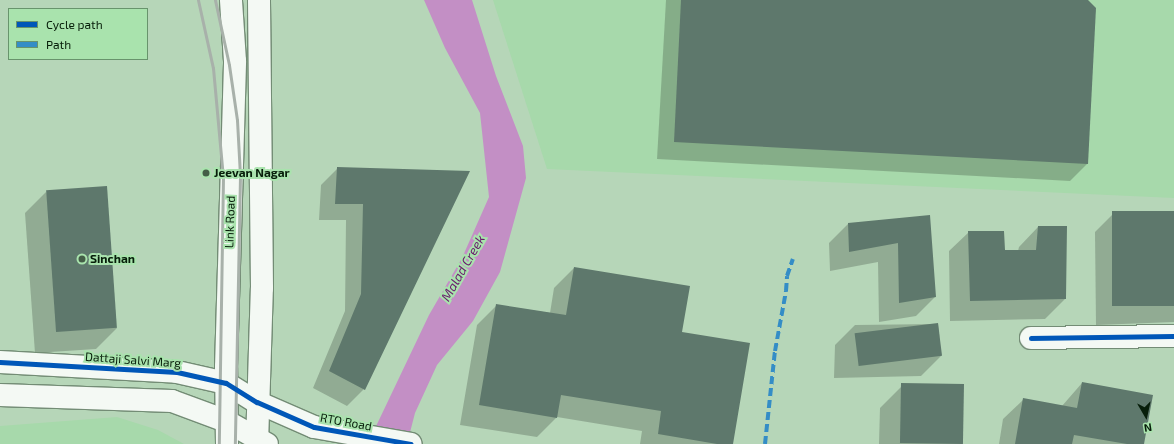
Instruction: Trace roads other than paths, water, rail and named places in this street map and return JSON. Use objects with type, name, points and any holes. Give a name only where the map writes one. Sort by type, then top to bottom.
[{"type":"main road","name":"Link Road","points":[[228,444],[226,421],[226,383],[235,61],[231,0]]},
{"type":"main road","points":[[259,0],[262,288],[257,402],[261,443]]},
{"type":"main road","points":[[1031,338],[1174,336]]},
{"type":"main road","name":"Dattaji Salvi Marg","points":[[0,362],[177,372],[226,383],[257,402]]},
{"type":"main road","points":[[0,395],[172,400],[226,421],[261,443]]},
{"type":"main road","name":"RTO Road","points":[[257,402],[314,427],[411,444]]},
{"type":"water","name":"Malad Creek","points":[[424,0],[472,0],[496,76],[523,146],[526,178],[500,272],[473,321],[437,365],[415,413],[407,444],[369,441],[429,315],[462,258],[489,197],[480,113],[445,48]]},
{"type":"railway","points":[[198,0],[213,68],[223,177],[219,444]]},
{"type":"railway","points":[[215,0],[229,65],[237,120],[240,176],[235,444]]},
{"type":"place","name":"Jeevan Nagar","points":[[206,173]]},
{"type":"place","name":"Sinchan","points":[[82,259]]}]
